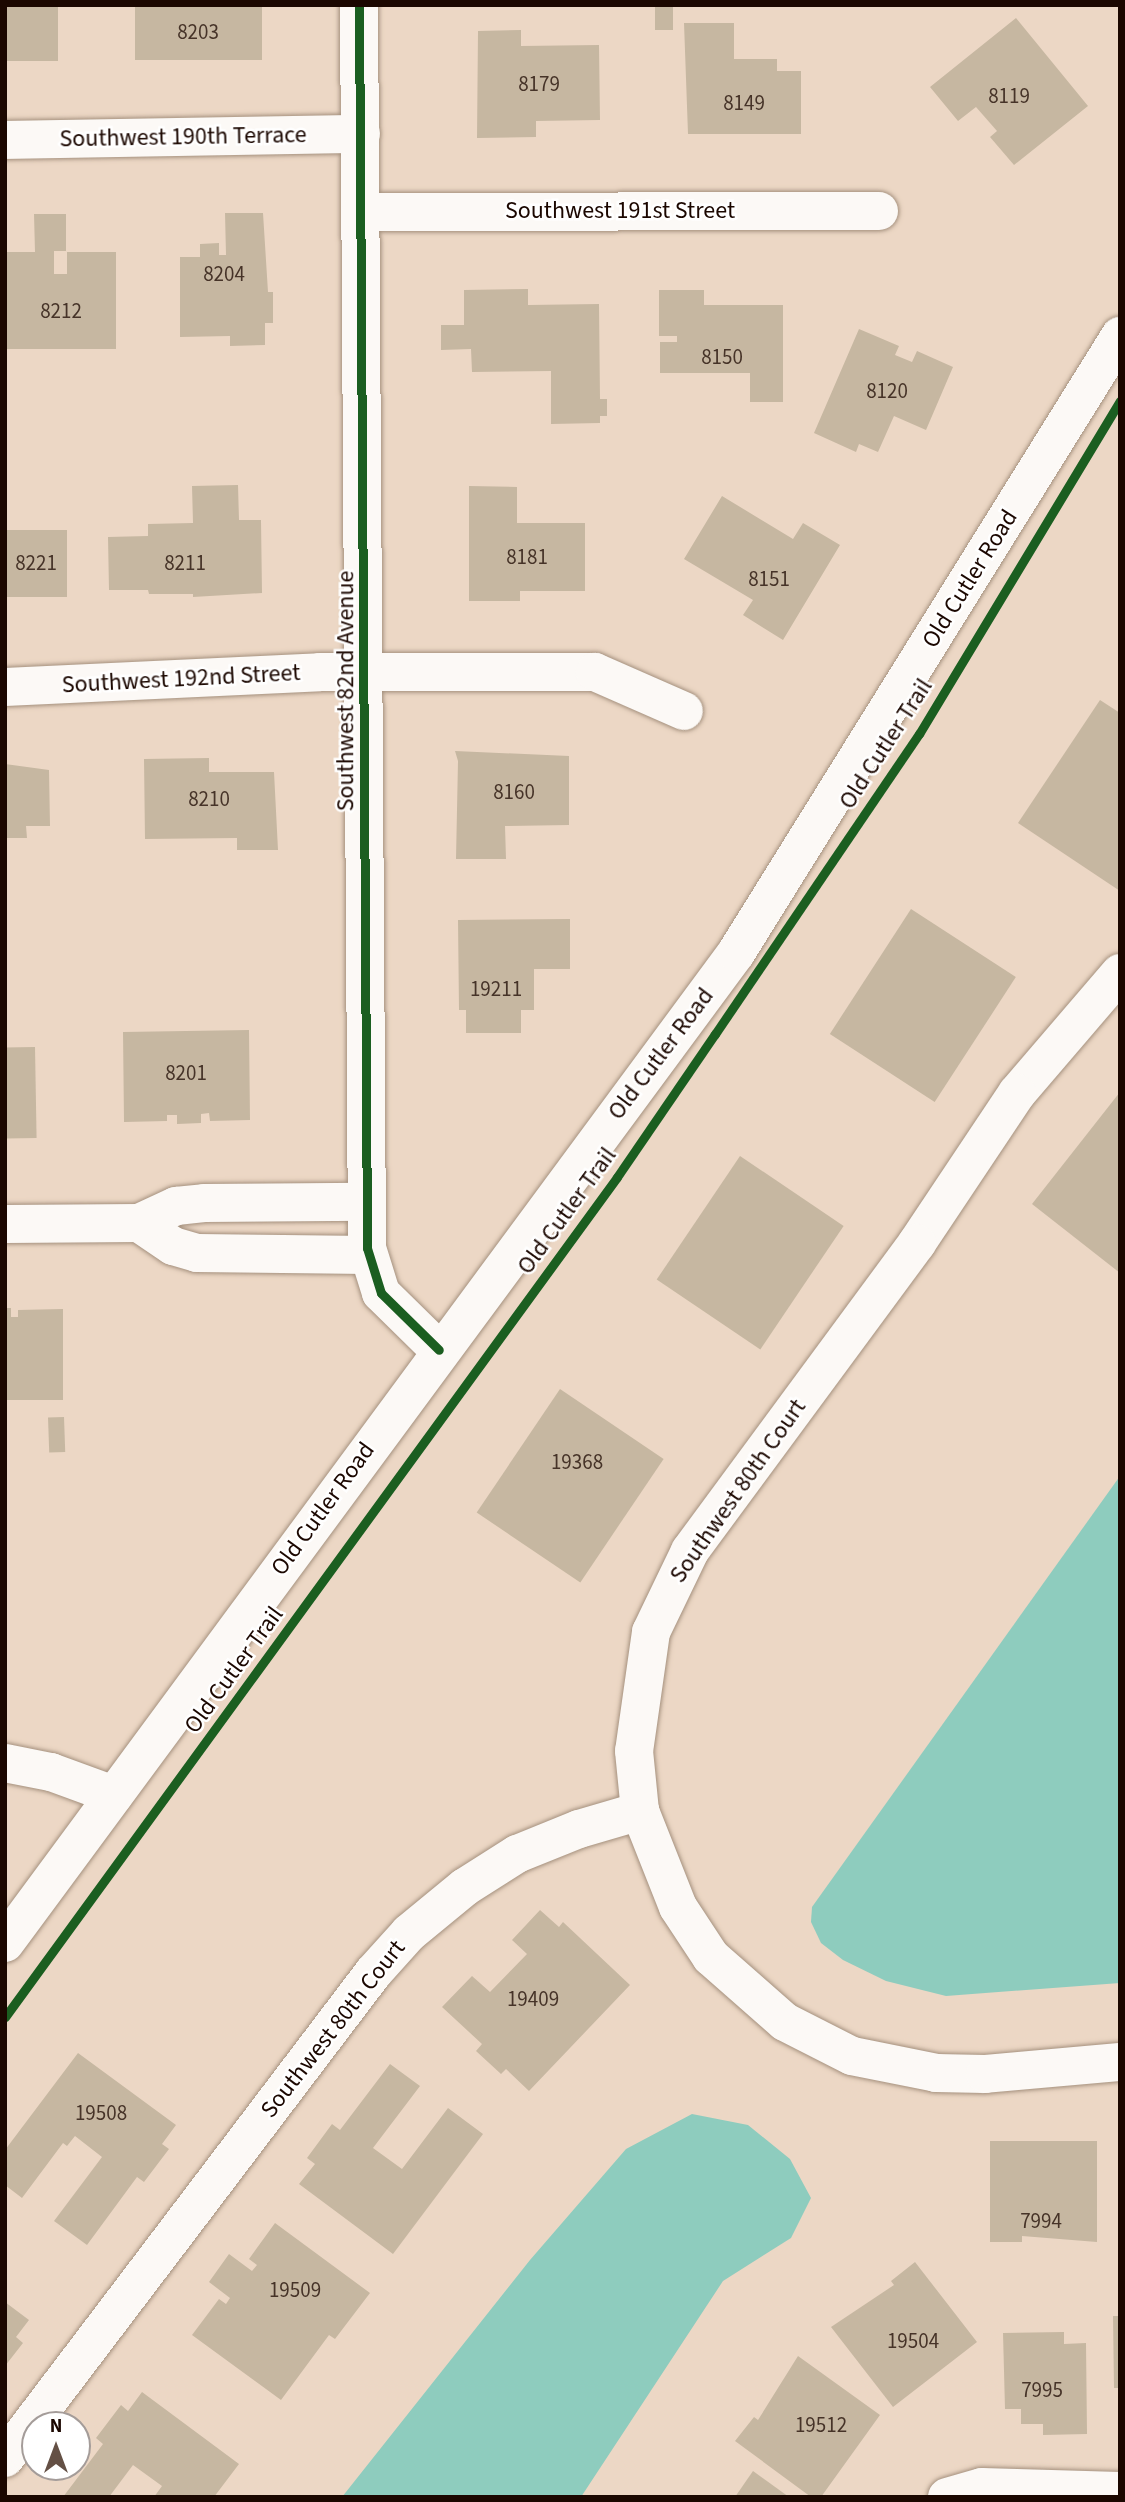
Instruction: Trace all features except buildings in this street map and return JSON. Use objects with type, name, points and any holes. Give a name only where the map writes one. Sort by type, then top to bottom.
[{"type":"street","name":"Southwest 82nd Avenue","points":[[359,5],[368,1255],[381,1293],[439,1350]]},
{"type":"street","name":"Southwest 190th Terrace","points":[[5,139],[361,134]]},
{"type":"street","name":"Southwest 191st Street","points":[[361,212],[879,211]]},
{"type":"street","name":"Old Cutler Road","points":[[5,1942],[439,1350],[736,953],[1120,336]]},
{"type":"street","name":"Southwest 192nd Street","points":[[5,687],[365,673],[595,672],[684,711]]},
{"type":"street","name":"Southwest 80th Court","points":[[5,2458],[379,1965],[409,1933],[465,1887],[517,1854],[640,1811],[634,1751],[641,1680],[651,1632],[677,1572],[917,1243],[1017,1093],[1120,973]]},
{"type":"street","points":[[5,1224],[139,1223],[176,1206],[234,1202],[367,1202]]},
{"type":"street","points":[[234,1202],[235,1256]]},
{"type":"street","points":[[139,1223],[173,1246],[235,1256],[368,1255]]},
{"type":"street","points":[[5,1763],[51,1772],[114,1795]]},
{"type":"street","points":[[640,1811],[678,1907],[711,1957],[758,2003],[814,2040],[886,2066],[936,2073],[985,2074],[1120,2062]]},
{"type":"street","points":[[947,2497],[982,2487],[1120,2491]]},
{"type":"water","points":[[1120,1476],[1120,1983],[946,1996],[886,1981],[843,1960],[821,1943],[811,1922],[812,1907]]},
{"type":"water","points":[[692,2114],[748,2125],[790,2159],[811,2198],[791,2238],[723,2281],[581,2497],[342,2497],[530,2260],[626,2149]]},
{"type":"cycle path","points":[[359,5],[367,1248],[381,1293],[439,1350]]},
{"type":"cycle path","name":"Old Cutler Trail","points":[[5,2017],[617,1177],[919,734],[1120,401]]}]
